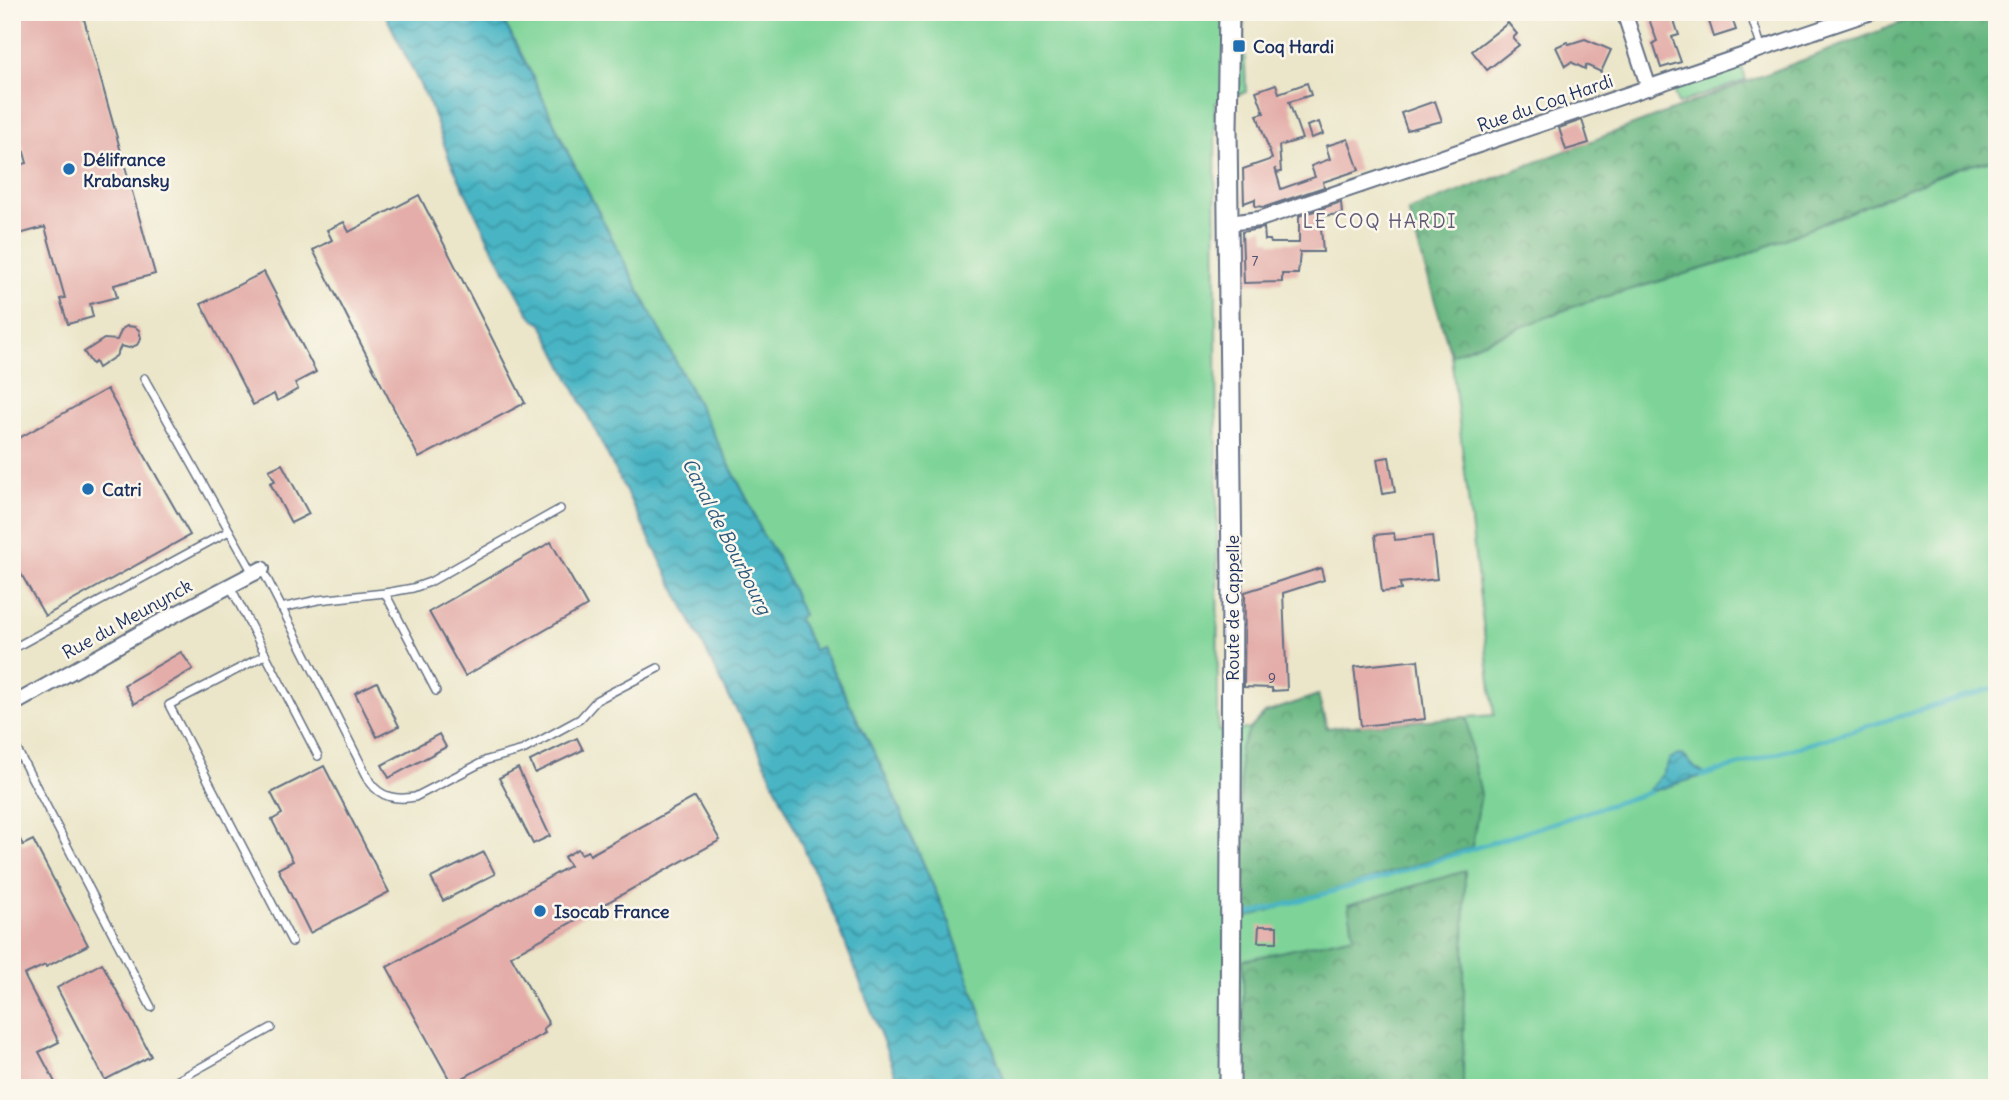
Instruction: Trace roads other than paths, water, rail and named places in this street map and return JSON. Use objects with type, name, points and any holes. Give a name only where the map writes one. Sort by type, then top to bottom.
[{"type":"main road","name":"Route de Cappelle","points":[[1219,12],[1227,128]]},
{"type":"main road","name":"Route de Cappelle","points":[[1229,12],[1227,128],[1232,573],[1230,1088]]},
{"type":"street","points":[[1624,12],[1649,88]]},
{"type":"street","name":"Rue du Coq Hardi","points":[[1228,223],[1260,219],[1871,12]]},
{"type":"street","name":"Rue du Meunynck","points":[[12,705],[257,571]]},
{"type":"lane","points":[[1750,12],[1762,50]]},
{"type":"lane","points":[[144,378],[229,531],[281,608],[377,791],[404,798],[422,794],[487,760],[523,750],[580,719],[597,700],[658,668]]},
{"type":"lane","points":[[281,608],[318,600],[386,593],[430,582],[560,509]]},
{"type":"lane","points":[[12,649],[229,531]]},
{"type":"lane","points":[[230,586],[318,756]]},
{"type":"lane","points":[[386,593],[436,691]]},
{"type":"lane","points":[[265,655],[169,705],[292,942]]},
{"type":"lane","points":[[12,740],[151,1007]]},
{"type":"lane","points":[[164,1088],[271,1028]]},
{"type":"water","name":"Canal de Bourbourg","points":[[384,12],[499,12],[569,155],[749,503],[763,536],[779,562],[803,615],[798,618],[814,650],[821,647],[879,762],[949,922],[1007,1088],[901,1088],[837,922],[755,741],[730,699],[542,324],[528,312],[489,241],[449,158],[430,105]]},
{"type":"water","points":[[1677,755],[1684,756],[1706,775],[1646,793],[1663,774],[1670,759]]},
{"type":"waterway","points":[[1702,776],[1997,687]]},
{"type":"waterway","points":[[1242,916],[1375,880],[1650,792]]},
{"type":"place","name":"Coq Hardi","points":[[1239,46]]},
{"type":"place","name":"Délifrance Krabansky","points":[[69,169]]},
{"type":"place","name":"Catri","points":[[88,489]]},
{"type":"place","name":"Isocab France","points":[[540,911]]},
{"type":"district","name":"LE COQ HARDI","points":[[1380,221]]}]
